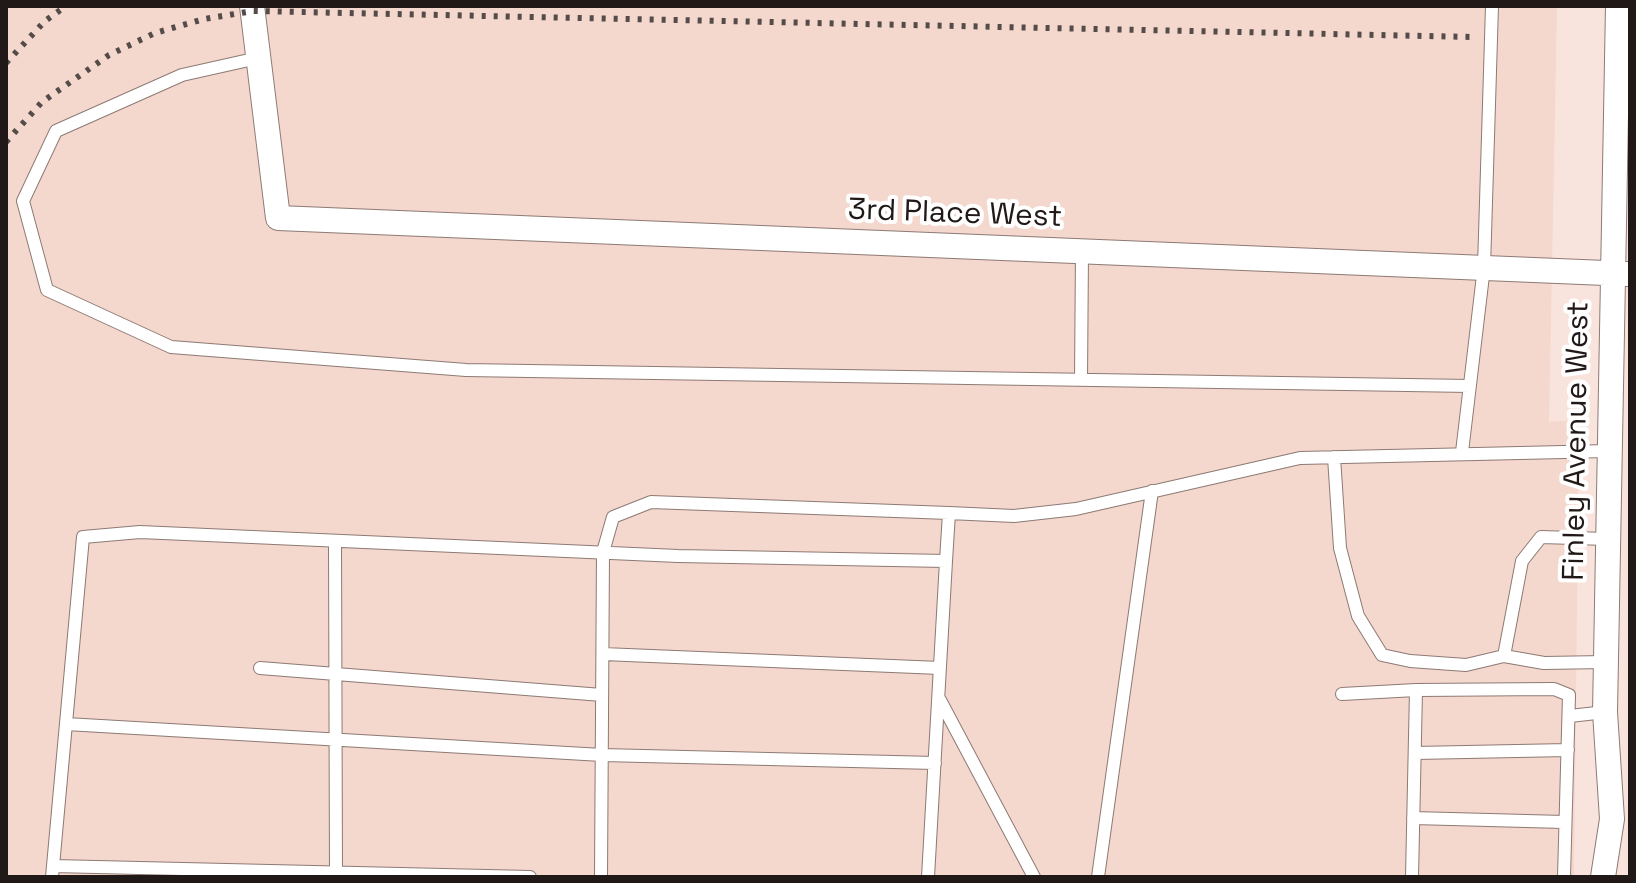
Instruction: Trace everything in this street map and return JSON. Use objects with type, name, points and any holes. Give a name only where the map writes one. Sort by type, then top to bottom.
[{"type":"street","points":[[252,6],[258,58]]},
{"type":"street","name":"Finley Avenue West","points":[[1603,877],[1621,818],[1605,712],[1608,451],[1621,273],[1618,6]]},
{"type":"street","name":"3rd Place West","points":[[258,58],[278,218],[1621,273]]},
{"type":"lane","points":[[1462,452],[1484,267],[1492,6]]},
{"type":"lane","points":[[258,58],[182,75],[56,131],[23,201],[47,290],[171,347],[466,370],[1470,386]]},
{"type":"lane","points":[[1081,380],[1082,251]]},
{"type":"lane","points":[[601,877],[603,552],[613,517],[651,502],[1014,516],[1076,509],[1300,458],[1608,451]]},
{"type":"lane","points":[[1334,457],[1340,548],[1358,616],[1382,655],[1410,661],[1466,665],[1504,656],[1544,663],[1605,662]]},
{"type":"lane","points":[[1098,877],[1152,491]]},
{"type":"lane","points":[[928,877],[949,513]]},
{"type":"lane","points":[[530,877],[53,872],[83,537],[140,532],[603,552],[946,561]]},
{"type":"lane","points":[[1504,656],[1522,561],[1541,537],[1607,539]]},
{"type":"lane","points":[[335,541],[336,875]]},
{"type":"lane","points":[[603,654],[940,668]]},
{"type":"lane","points":[[260,668],[602,695]]},
{"type":"lane","points":[[1342,694],[1554,689],[1569,695],[1564,877]]},
{"type":"lane","points":[[1412,877],[1416,690]]},
{"type":"lane","points":[[939,698],[1034,877]]},
{"type":"lane","points":[[1570,716],[1605,712]]},
{"type":"lane","points":[[66,724],[602,755],[935,763]]},
{"type":"lane","points":[[1415,753],[1568,750]]},
{"type":"lane","points":[[1413,818],[1564,822]]},
{"type":"shaded area","points":[[6,6],[1557,6],[1549,422],[1579,420],[1574,877],[6,877]]},
{"type":"railway","points":[[6,63],[45,21],[66,6]]},
{"type":"railway","points":[[6,142],[42,102],[109,55],[155,33],[204,19],[253,11],[1472,37]]}]
